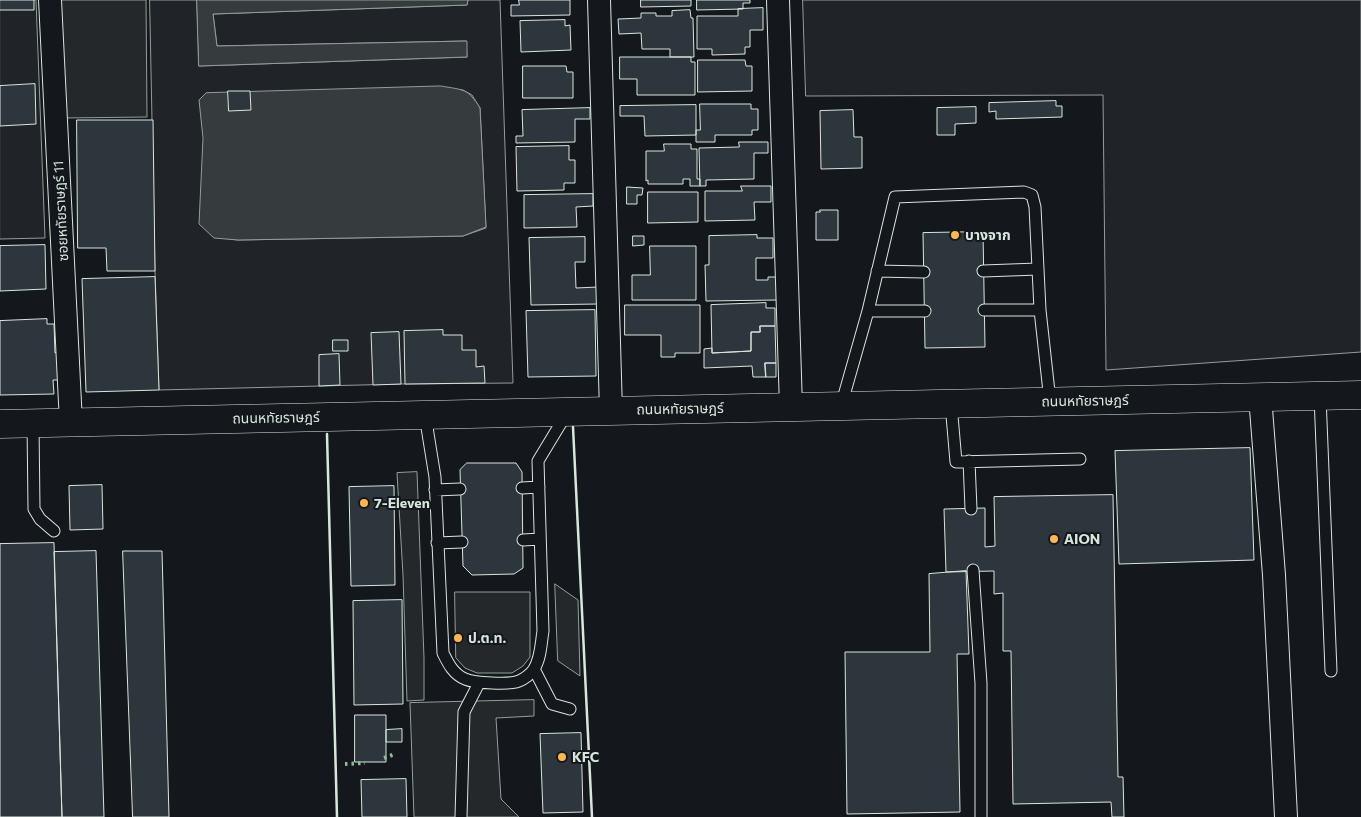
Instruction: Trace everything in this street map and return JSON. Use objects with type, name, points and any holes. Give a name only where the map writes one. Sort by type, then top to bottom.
[{"type":"main road","name":"ถนนหทัยราษฎร์","points":[[0,424],[1361,395]]},
{"type":"street","name":"ซอยหทัยราษฎร์ 11","points":[[50,0],[71,423]]},
{"type":"street","points":[[599,0],[610,411]]},
{"type":"street","points":[[778,0],[791,407]]},
{"type":"street","points":[[1260,396],[1274,575],[1286,817]]},
{"type":"lane","points":[[841,406],[868,311],[895,197],[1024,192],[1032,195],[1035,207],[1040,310],[1050,401]]},
{"type":"lane","points":[[983,271],[1038,269]]},
{"type":"lane","points":[[877,271],[924,272]]},
{"type":"lane","points":[[984,310],[1040,310]]},
{"type":"lane","points":[[868,311],[925,311]]},
{"type":"lane","points":[[1320,396],[1331,671]]},
{"type":"lane","points":[[951,404],[956,462],[1080,459]]},
{"type":"lane","points":[[425,415],[435,477],[443,653],[451,668],[464,679],[479,683],[517,682],[534,669],[540,652],[543,631],[538,462],[568,411]]},
{"type":"lane","points":[[33,423],[34,509],[40,519],[54,531]]},
{"type":"lane","points":[[969,461],[971,509]]},
{"type":"lane","points":[[522,488],[539,487]]},
{"type":"lane","points":[[435,490],[460,489]]},
{"type":"lane","points":[[523,540],[540,539]]},
{"type":"lane","points":[[437,543],[462,542]]},
{"type":"lane","points":[[973,570],[981,683],[981,817]]},
{"type":"lane","points":[[534,669],[552,704],[570,709]]},
{"type":"lane","points":[[461,817],[464,712],[479,683]]},
{"type":"shaded area","points":[[0,0],[36,0],[45,238],[0,239]]},
{"type":"shaded area","points":[[58,0],[146,0],[147,117],[63,118]]},
{"type":"shaded area","points":[[150,0],[197,0],[199,66],[467,57],[466,41],[217,46],[213,14],[467,5],[468,0],[500,0],[513,383],[159,390]],"holes":[[[463,90],[472,95],[480,108],[486,228],[463,236],[238,240],[214,237],[200,100]]]},
{"type":"shaded area","points":[[197,0],[468,0],[467,5],[213,14],[217,46],[467,41],[467,57],[199,66]]},
{"type":"shaded area","points":[[803,0],[1361,0],[1361,352],[1106,370],[1103,95],[806,96]]},
{"type":"shaded area","points":[[441,86],[455,88],[468,93],[480,108],[486,227],[463,236],[238,240],[214,238],[199,224],[203,138],[199,100],[206,93]]},
{"type":"shaded area","points":[[417,472],[424,700],[407,701],[403,575],[397,473]]},
{"type":"shaded area","points":[[555,584],[578,600],[580,676],[558,661]]},
{"type":"shaded area","points":[[455,592],[530,592],[530,657],[523,666],[512,673],[477,673],[465,668],[456,658]]},
{"type":"shaded area","points":[[534,700],[534,716],[496,718],[501,799],[519,817],[414,817],[410,703]]},
{"type":"building","points":[[0,0],[34,0],[34,10],[0,10]]},
{"type":"building","points":[[519,0],[570,0],[570,15],[511,16],[511,5],[519,5]]},
{"type":"building","points":[[641,0],[691,0],[691,6],[641,7]]},
{"type":"building","points":[[697,0],[750,0],[750,3],[743,3],[743,9],[697,10]]},
{"type":"building","points":[[763,8],[763,30],[750,30],[750,47],[745,47],[745,54],[712,55],[712,49],[697,49],[697,16],[738,16],[738,9]]},
{"type":"building","points":[[690,10],[691,18],[693,18],[694,57],[670,57],[670,49],[642,49],[641,33],[619,34],[618,19],[641,18],[641,13],[656,13],[656,16],[672,16],[672,11]]},
{"type":"building","points":[[565,20],[565,26],[570,25],[571,50],[521,52],[520,21]]},
{"type":"building","points":[[620,57],[691,57],[691,62],[695,62],[695,95],[637,95],[637,79],[620,79]]},
{"type":"building","points":[[698,60],[745,60],[746,66],[752,66],[752,91],[698,92]]},
{"type":"building","points":[[523,66],[566,66],[567,72],[573,72],[573,98],[523,98]]},
{"type":"building","points":[[35,84],[36,124],[0,126],[0,86]]},
{"type":"building","points":[[228,91],[250,91],[251,110],[229,111]]},
{"type":"building","points":[[1056,101],[1056,106],[1062,106],[1062,117],[996,119],[996,111],[989,112],[989,103]]},
{"type":"building","points":[[700,104],[751,104],[751,109],[758,109],[758,130],[752,130],[752,135],[715,135],[715,142],[696,142],[696,130],[700,130]]},
{"type":"building","points":[[696,105],[696,135],[645,136],[644,116],[620,116],[620,106]]},
{"type":"building","points":[[976,107],[976,123],[955,124],[955,135],[937,135],[937,108]]},
{"type":"building","points":[[590,108],[590,119],[575,119],[575,142],[516,143],[516,136],[523,136],[522,110]]},
{"type":"building","points":[[853,110],[854,137],[862,137],[862,168],[821,169],[820,111]]},
{"type":"building","points":[[77,120],[153,120],[155,271],[107,271],[106,248],[78,248]]},
{"type":"building","points":[[739,142],[768,142],[768,153],[754,153],[754,179],[706,180],[706,186],[700,186],[699,148],[739,147]]},
{"type":"building","points":[[664,144],[691,144],[691,149],[697,149],[697,179],[700,179],[700,186],[690,186],[690,179],[683,179],[683,184],[648,184],[648,180],[646,181],[646,151],[664,151]]},
{"type":"building","points":[[569,146],[569,160],[575,160],[575,183],[564,183],[564,190],[517,191],[516,147]]},
{"type":"building","points":[[741,186],[771,186],[771,202],[754,202],[755,220],[705,221],[705,191],[742,191]]},
{"type":"building","points":[[627,187],[643,188],[642,195],[637,195],[637,204],[627,204]]},
{"type":"building","points":[[648,192],[698,192],[698,222],[648,223]]},
{"type":"building","points":[[593,194],[593,206],[576,207],[577,227],[524,228],[524,195]]},
{"type":"building","points":[[820,210],[838,210],[838,240],[816,240],[816,212],[820,212]]},
{"type":"building","points":[[983,232],[985,347],[925,348],[923,233]]},
{"type":"building","points":[[757,235],[757,238],[773,238],[773,258],[756,258],[756,280],[768,280],[768,277],[776,277],[777,300],[706,301],[705,265],[709,265],[709,236]]},
{"type":"building","points":[[633,236],[644,236],[644,245],[633,246]]},
{"type":"building","points":[[585,237],[585,262],[575,262],[576,288],[598,287],[598,304],[531,305],[529,238]]},
{"type":"building","points":[[45,245],[46,289],[0,291],[0,246]]},
{"type":"building","points":[[650,246],[696,246],[696,300],[632,300],[632,275],[650,275]]},
{"type":"building","points":[[155,277],[159,390],[86,392],[82,279]]},
{"type":"building","points":[[766,303],[766,308],[775,308],[775,326],[760,326],[760,332],[751,332],[751,351],[712,353],[711,305]]},
{"type":"building","points":[[625,305],[700,305],[700,353],[675,353],[675,357],[661,357],[661,335],[625,335]]},
{"type":"building","points":[[595,310],[596,376],[528,377],[526,311]]},
{"type":"building","points":[[47,319],[47,324],[54,324],[55,353],[62,352],[62,380],[53,380],[54,394],[0,395],[0,321]]},
{"type":"building","points":[[760,326],[775,326],[776,363],[765,363],[766,377],[753,377],[752,366],[704,368],[704,349],[712,348],[712,353],[751,351],[751,332],[760,332]]},
{"type":"building","points":[[443,330],[443,335],[462,335],[462,350],[476,350],[476,367],[484,366],[485,383],[405,384],[404,331]]},
{"type":"building","points":[[399,332],[401,384],[373,385],[371,333]]},
{"type":"building","points":[[333,340],[348,340],[348,351],[333,351]]},
{"type":"building","points":[[339,354],[340,385],[319,386],[319,355]]},
{"type":"building","points":[[765,363],[776,363],[776,377],[766,377]]},
{"type":"building","points":[[1250,448],[1254,560],[1119,564],[1115,451]]},
{"type":"building","points":[[467,463],[516,463],[522,472],[523,568],[514,574],[472,575],[463,566],[460,470]]},
{"type":"building","points":[[102,485],[103,529],[70,530],[69,486]]},
{"type":"building","points":[[394,486],[395,585],[351,586],[349,487]]},
{"type":"building","points":[[1113,495],[1118,777],[1123,777],[1124,817],[1112,817],[1111,802],[1013,804],[1011,651],[1003,651],[1003,593],[994,594],[994,571],[946,572],[944,509],[985,508],[985,547],[995,546],[994,497]]},
{"type":"building","points":[[54,543],[62,817],[0,817],[0,544]]},
{"type":"building","points":[[96,551],[104,817],[62,817],[54,552]]},
{"type":"building","points":[[123,551],[162,551],[169,817],[133,817]]},
{"type":"building","points":[[966,571],[969,654],[957,654],[960,812],[847,814],[845,652],[930,652],[929,574]]},
{"type":"building","points":[[402,600],[403,704],[354,705],[353,601]]},
{"type":"building","points":[[355,715],[386,715],[386,762],[355,762]]},
{"type":"building","points":[[402,729],[402,742],[386,742],[386,730]]},
{"type":"building","points":[[581,733],[583,812],[543,813],[540,734]]},
{"type":"building","points":[[406,779],[407,817],[362,817],[361,780]]},
{"type":"hedge","points":[[384,758],[395,754]]},
{"type":"hedge","points":[[345,764],[365,763]]},
{"type":"wall","points":[[573,427],[592,817]]},
{"type":"wall","points":[[327,434],[337,817]]},
{"type":"place","name":"บางจาก","points":[[955,235]]},
{"type":"place","name":"7-Eleven","points":[[364,503]]},
{"type":"place","name":"AION","points":[[1054,539]]},
{"type":"place","name":"ป.ต.ท.","points":[[458,638]]},
{"type":"place","name":"KFC","points":[[562,757]]}]
